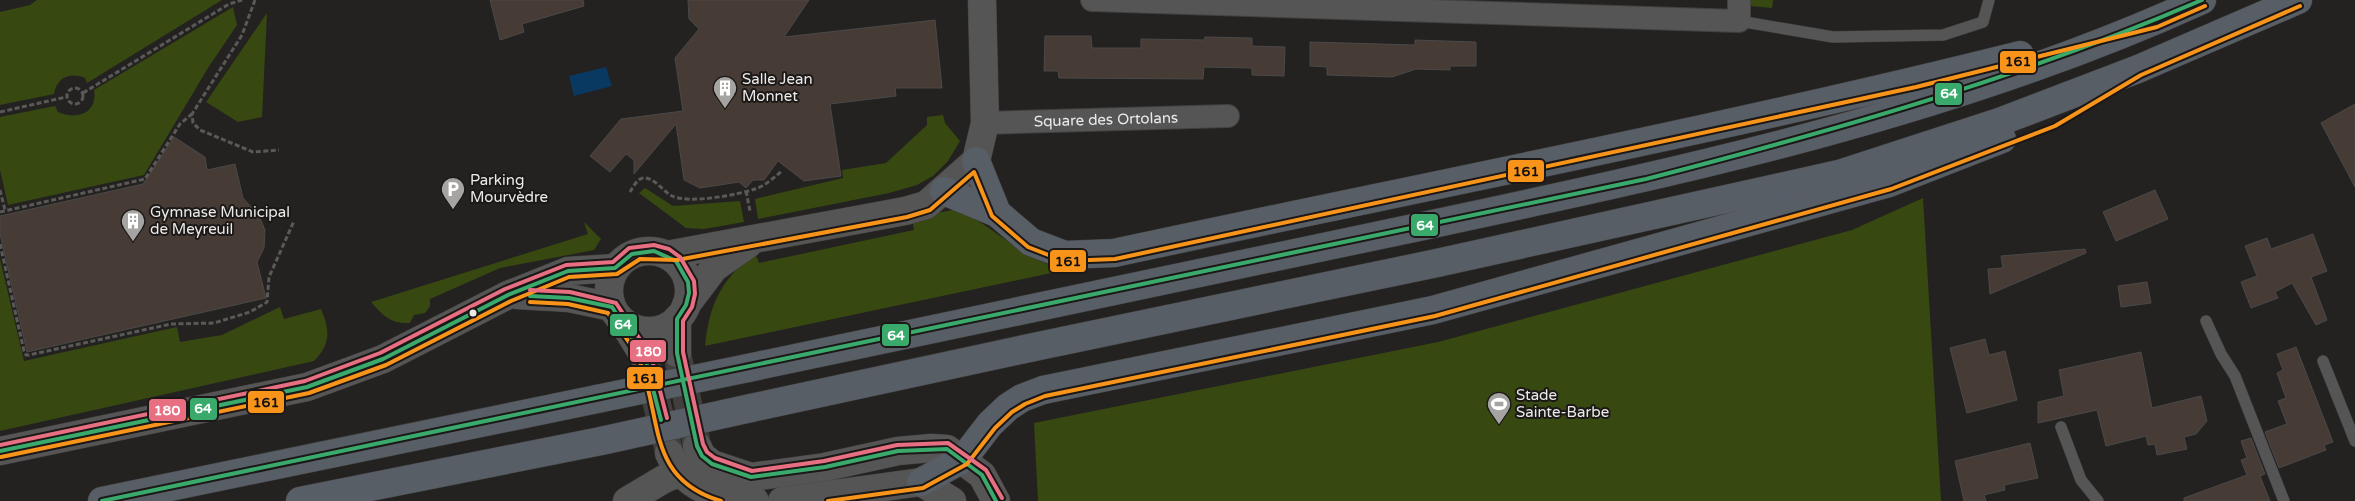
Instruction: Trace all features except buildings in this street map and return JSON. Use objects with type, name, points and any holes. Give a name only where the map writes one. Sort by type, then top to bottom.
[{"type":"highway","points":[[102,501],[748,368],[1646,179],[1826,133],[1990,82],[2155,21],[2202,0]]},
{"type":"highway","points":[[300,501],[601,440],[1466,257],[1839,174],[1998,122],[2138,68],[2298,0]]},
{"type":"highway","points":[[944,191],[997,213],[1031,242],[1065,254],[1114,253],[1914,81],[2155,21]]},
{"type":"highway","points":[[921,482],[963,459],[990,424],[1008,407],[1022,398],[1043,390],[1433,310],[1889,183],[2052,120],[2138,68]]},
{"type":"highway","points":[[976,161],[997,213]]},
{"type":"street","points":[[667,255],[753,227],[906,211],[926,205],[944,191],[976,161],[985,123],[982,0]]},
{"type":"street","points":[[1092,0],[1739,11]]},
{"type":"street","name":"Square des Ortolans","points":[[985,123],[1228,116]]},
{"type":"street","points":[[508,295],[569,298],[617,314],[633,328],[656,330],[668,326],[682,312],[714,268],[753,227]]},
{"type":"street","points":[[645,358],[617,314],[608,294],[609,280],[615,268],[623,259],[643,251],[654,250],[676,261],[688,282],[689,294],[682,312],[677,353]]},
{"type":"street","points":[[0,451],[307,387],[383,359],[508,295],[568,271],[615,268]]},
{"type":"street","points":[[705,455],[751,477],[774,476],[898,451],[931,448],[948,449],[982,475],[996,501]]},
{"type":"street","points":[[675,462],[692,467],[705,455]]},
{"type":"street","points":[[699,496],[705,455]]},
{"type":"street","points":[[675,462],[699,496]]},
{"type":"street","points":[[628,501],[675,462]]},
{"type":"street","points":[[782,501],[921,482],[952,501]]},
{"type":"street","points":[[699,496],[755,501]]},
{"type":"lane","points":[[1739,11],[1833,37],[1943,35],[1983,22],[1989,0]]},
{"type":"lane","points":[[2206,321],[2221,354],[2235,376],[2284,501]]},
{"type":"lane","points":[[2323,361],[2355,440]]},
{"type":"lane","points":[[2061,428],[2081,480],[2098,501]]},
{"type":"path","points":[[82,93],[230,4],[242,0]]},
{"type":"path","points":[[0,212],[145,179],[180,124],[192,114],[242,35],[255,0]]},
{"type":"path","points":[[72,88],[79,89],[82,93],[82,101],[77,104],[71,104],[66,97],[67,92],[72,88]]},
{"type":"path","points":[[0,112],[66,97]]},
{"type":"path","points":[[192,114],[192,123],[200,130],[253,152],[279,150]]},
{"type":"path","points":[[630,192],[640,179],[644,178],[650,179],[670,195],[681,199],[695,199],[757,189],[781,172]]},
{"type":"path","points":[[0,190],[5,210]]},
{"type":"path","points":[[746,191],[753,227]]},
{"type":"path","points":[[0,244],[24,351],[26,355],[29,355],[171,324],[214,323],[250,312],[267,302],[269,277],[294,221]]},
{"type":"green space","points":[[37,0],[222,0],[87,83],[85,78],[79,76],[65,77],[58,83],[54,94],[0,105],[0,12],[30,5]]},
{"type":"green space","points":[[1750,0],[1773,0],[1772,8],[1750,6]]},
{"type":"green space","points":[[233,7],[237,25],[208,68],[144,175],[8,205],[0,170],[0,117],[55,106],[58,112],[65,114],[78,115],[84,113],[93,105],[94,90]]},
{"type":"green space","points":[[267,13],[262,117],[238,122],[206,102]]},
{"type":"green space","points":[[943,115],[945,123],[960,141],[948,161],[933,176],[917,185],[889,193],[758,219],[755,199],[843,178],[842,170],[886,163],[927,125],[927,117]]},
{"type":"green space","points":[[645,188],[673,206],[740,201],[744,222],[704,229],[686,228],[639,193]]},
{"type":"green space","points":[[1923,198],[1941,501],[1038,501],[1034,423],[1438,342],[1852,230]]},
{"type":"green space","points":[[957,209],[980,222],[1026,254],[1061,271],[705,346],[710,316],[719,293],[754,251],[759,263],[914,230],[912,218]]},
{"type":"green space","points":[[584,222],[601,239],[594,250],[500,268],[430,299],[430,306],[425,313],[414,315],[410,323],[398,322],[388,318],[371,302],[588,234]]},
{"type":"green space","points":[[0,259],[24,361],[177,327],[180,342],[222,335],[280,307],[284,319],[321,309],[327,330],[326,343],[320,355],[314,361],[0,431]]},
{"type":"water","points":[[606,67],[612,86],[574,96],[569,76]]},
{"type":"tunnel","points":[[677,353],[697,445]]},
{"type":"tunnel","points":[[645,358],[669,451]]},
{"type":"transit line","name":"64","points":[[102,501],[1646,179],[1858,121],[1997,78],[2134,28],[2202,0]]},
{"type":"transit line","name":"161","points":[[1,457],[309,393],[386,365],[511,301],[569,277],[617,274],[640,259],[677,260],[907,217],[930,210],[974,172],[992,216],[1028,247],[1064,261],[1115,259],[1916,87],[2157,27],[2205,6]]},
{"type":"transit line","name":"161","points":[[828,501],[923,488],[967,464],[995,428],[1012,412],[1025,404],[1045,396],[1435,316],[1891,189],[2055,126],[2141,75],[2300,6]]},
{"type":"transit line","name":"180","points":[[0,445],[305,381],[380,353],[505,289],[566,265],[613,262],[629,248],[654,245],[669,249],[680,257],[694,281],[695,294],[692,307],[683,321],[683,352],[703,444],[707,452],[715,458],[752,471],[824,461],[897,445],[948,443],[986,470],[1002,498]]},
{"type":"transit line","name":"64","points":[[0,451],[307,387],[383,359],[508,295],[568,271],[615,268],[632,254],[654,251],[676,261],[688,282],[689,293],[686,305],[677,319],[677,353],[697,446],[702,456],[712,464],[751,477],[825,467],[898,451],[947,449],[982,475],[996,501]]},
{"type":"transit line","name":"180","points":[[530,290],[570,292],[616,303],[651,356],[667,418]]},
{"type":"transit line","name":"64","points":[[530,296],[569,298],[612,307],[645,358],[661,420]]},
{"type":"transit line","name":"161","points":[[530,302],[568,304],[608,313],[630,344],[641,365],[656,427],[669,463],[681,478],[697,491],[721,501]]},
{"type":"place","name":"Salle Jean Monnet","points":[[725,109]]},
{"type":"place","name":"Parking Mourvèdre","points":[[453,210]]},
{"type":"place","name":"Gymnase Municipal de Meyreuil","points":[[133,242]]},
{"type":"place","name":"Stade Sainte-Barbe","points":[[1499,425]]}]
